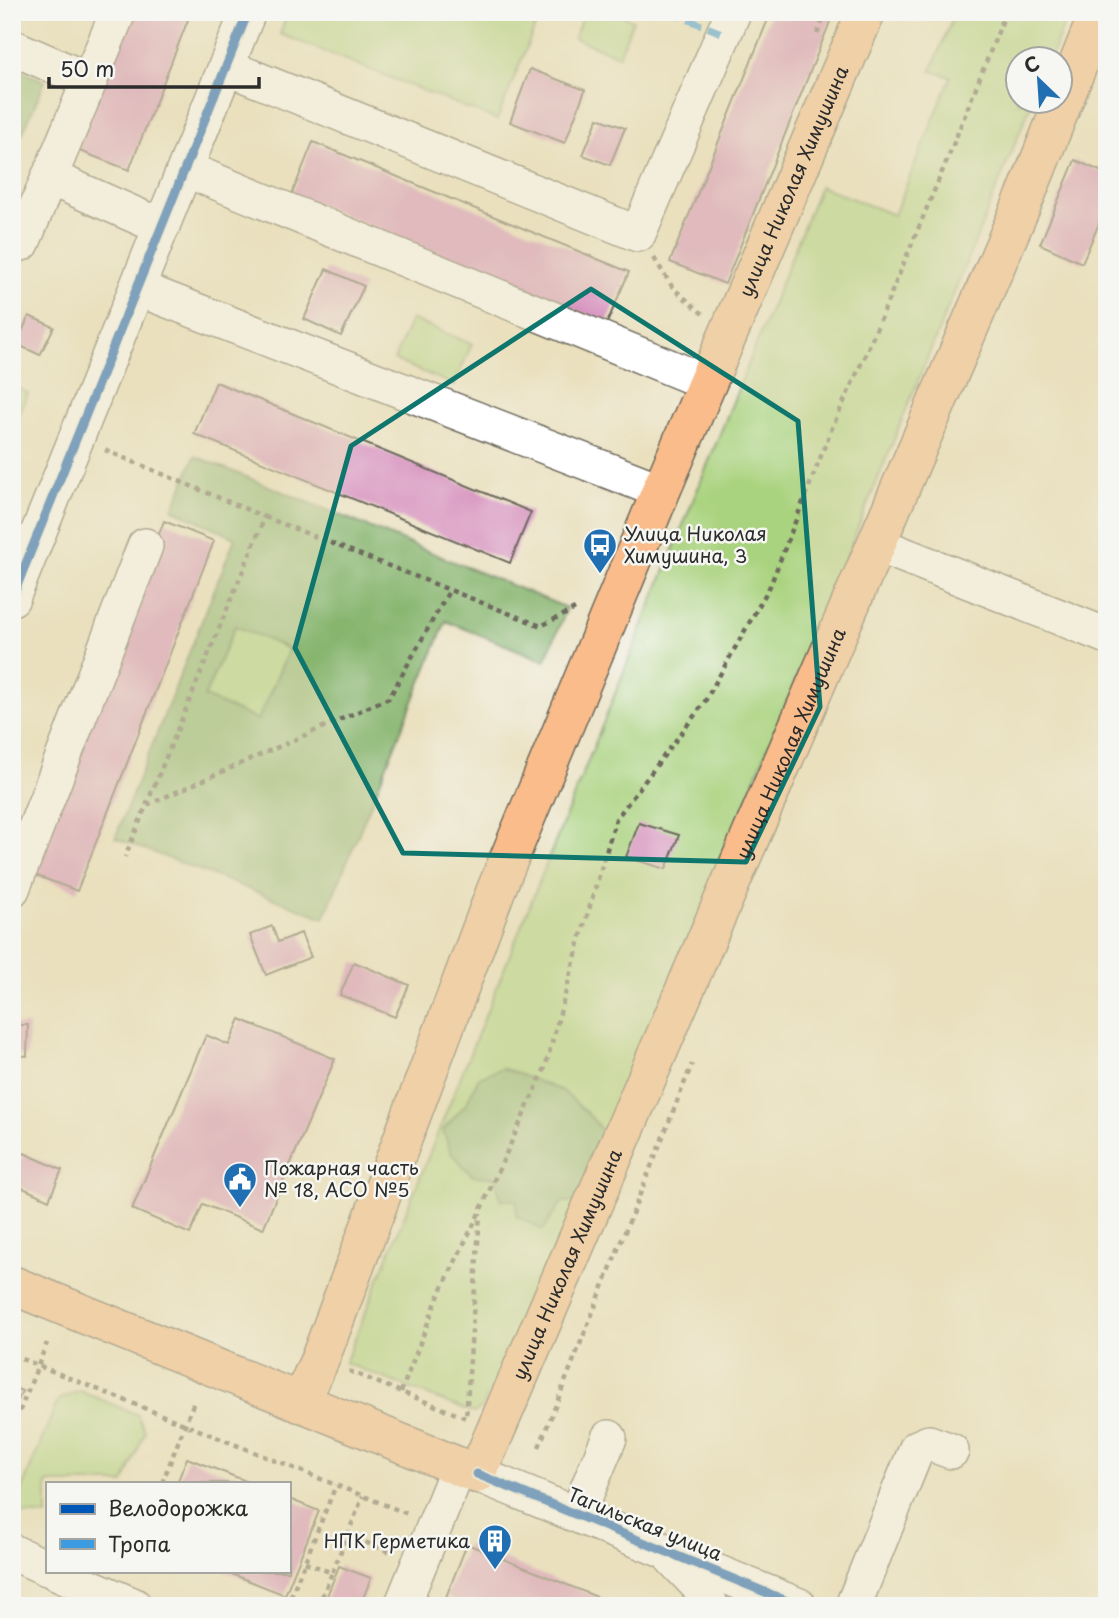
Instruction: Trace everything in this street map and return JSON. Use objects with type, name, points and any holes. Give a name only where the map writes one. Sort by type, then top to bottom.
[{"type":"main road","name":"улица Николая Химушина","points":[[300,1403],[320,1359],[496,890],[661,491],[866,12]]},
{"type":"main road","name":"улица Николая Химушина","points":[[468,1470],[876,544],[1026,195],[1099,12]]},
{"type":"main road","name":"Тагильская улица","points":[[12,1285],[468,1470]]},
{"type":"street","points":[[12,238],[22,243],[118,12]]},
{"type":"street","points":[[12,598],[248,12]]},
{"type":"street","points":[[226,67],[638,234],[733,12]]},
{"type":"street","points":[[12,47],[89,81]]},
{"type":"street","points":[[185,169],[708,383]]},
{"type":"street","points":[[49,177],[162,227]]},
{"type":"street","points":[[137,288],[661,491]]},
{"type":"street","points":[[876,544],[1107,636]]},
{"type":"street","points":[[12,888],[145,546]]},
{"type":"street","points":[[577,1515],[608,1438]]},
{"type":"street","points":[[853,1606],[917,1448],[929,1443],[951,1451]]},
{"type":"street","points":[[402,1606],[435,1525],[468,1470]]},
{"type":"street","name":"Тагильская улица","points":[[468,1470],[786,1603]]},
{"type":"street","points":[[12,1552],[46,1568]]},
{"type":"street","points":[[668,1553],[698,1585],[711,1606]]},
{"type":"street","points":[[56,1572],[134,1606]]},
{"type":"path","points":[[995,12],[1001,23]]},
{"type":"path","points":[[401,1392],[438,1297],[545,1068],[615,820],[704,703],[770,586],[832,428],[947,160],[1006,12]]},
{"type":"path","points":[[638,234],[673,288],[704,314]]},
{"type":"path","points":[[77,438],[265,517],[541,626],[576,608]]},
{"type":"path","points":[[125,857],[265,517]]},
{"type":"path","points":[[146,805],[389,698],[449,590]]},
{"type":"path","points":[[342,1368],[466,1418],[481,1209]]},
{"type":"path","points":[[12,1430],[47,1343]]},
{"type":"path","points":[[12,1354],[435,1525]]},
{"type":"path","points":[[162,1482],[194,1402]]},
{"type":"path","points":[[287,1606],[336,1485]]},
{"type":"path","points":[[318,1606],[363,1496]]},
{"type":"path","points":[[347,1535],[419,1564]]},
{"type":"path","points":[[305,1562],[332,1573]]},
{"type":"highlighted area","points":[[591,289],[798,421],[820,707],[746,862],[403,853],[295,648],[351,446]]},
{"type":"green space","points":[[288,12],[541,12],[497,120],[280,34]]},
{"type":"green space","points":[[584,12],[613,12],[633,20],[619,56],[574,38]]},
{"type":"green space","points":[[955,12],[1069,12],[1055,46],[1004,46],[1004,116],[1026,116],[608,1139],[482,1408],[474,1413],[345,1363],[820,186],[894,215],[951,77],[931,71]]},
{"type":"green space","points":[[12,67],[45,81],[22,135],[12,131]]},
{"type":"green space","points":[[411,319],[472,344],[454,385],[394,360]]},
{"type":"green space","points":[[12,386],[28,393],[12,432]]},
{"type":"green space","points":[[195,456],[567,608],[545,661],[446,621],[324,918],[115,838],[235,538],[173,509]],"holes":[[[235,626],[289,649],[258,720],[204,697]]]},
{"type":"green space","points":[[235,625],[289,649],[258,720],[204,697]]},
{"type":"green space","points":[[502,1068],[563,1091],[591,1117],[608,1139],[577,1202],[562,1202],[543,1230],[516,1216],[517,1200],[501,1200],[495,1177],[473,1176],[451,1153],[443,1130],[466,1104],[479,1077]]},
{"type":"green space","points":[[80,1391],[138,1415],[145,1432],[124,1482],[46,1482],[46,1516],[12,1513],[58,1400]]},
{"type":"building","points":[[131,12],[191,12],[129,170],[77,150]]},
{"type":"building","points":[[771,12],[834,12],[725,284],[670,262]]},
{"type":"building","points":[[530,69],[585,90],[565,143],[510,122]]},
{"type":"building","points":[[598,118],[625,128],[610,165],[583,155]]},
{"type":"building","points":[[313,142],[629,272],[607,323],[292,194]]},
{"type":"building","points":[[1075,160],[1107,174],[1107,205],[1082,263],[1040,244]]},
{"type":"building","points":[[326,269],[364,286],[341,336],[304,319]]},
{"type":"building","points":[[29,316],[54,327],[40,355],[16,344]]},
{"type":"building","points":[[216,382],[531,512],[510,563],[194,434]]},
{"type":"building","points":[[164,521],[214,541],[77,891],[27,872]]},
{"type":"building","points":[[639,823],[679,835],[666,869],[626,857]]},
{"type":"building","points":[[272,926],[278,942],[301,933],[311,957],[266,975],[250,935]]},
{"type":"building","points":[[354,962],[409,985],[395,1017],[340,995]]},
{"type":"building","points":[[240,1019],[335,1059],[263,1229],[203,1204],[190,1234],[132,1209],[206,1035],[229,1045]]},
{"type":"building","points":[[12,1025],[28,1025],[27,1056],[12,1055]]},
{"type":"building","points":[[24,1153],[62,1170],[49,1200],[12,1183]]},
{"type":"building","points":[[12,1387],[22,1391],[12,1414]]},
{"type":"building","points":[[187,1458],[248,1482],[177,1482]]},
{"type":"building","points":[[290,1499],[319,1511],[285,1595],[227,1572],[290,1572]]},
{"type":"building","name":"НПК Герметика","points":[[467,1544],[619,1606],[467,1606],[446,1597]]},
{"type":"building","points":[[339,1566],[371,1578],[360,1606],[323,1606]]},
{"type":"marked path","points":[[669,12],[724,34]]},
{"type":"cycle path","points":[[12,598],[248,12]]},
{"type":"cycle path","points":[[477,1474],[799,1606]]},
{"type":"place","name":"Улица Николая Химушина, 3","points":[[600,575]]},
{"type":"place","name":"Пожарная часть № 18, АСО №5","points":[[240,1209]]},
{"type":"place","name":"НПК Герметика","points":[[495,1571]]}]
